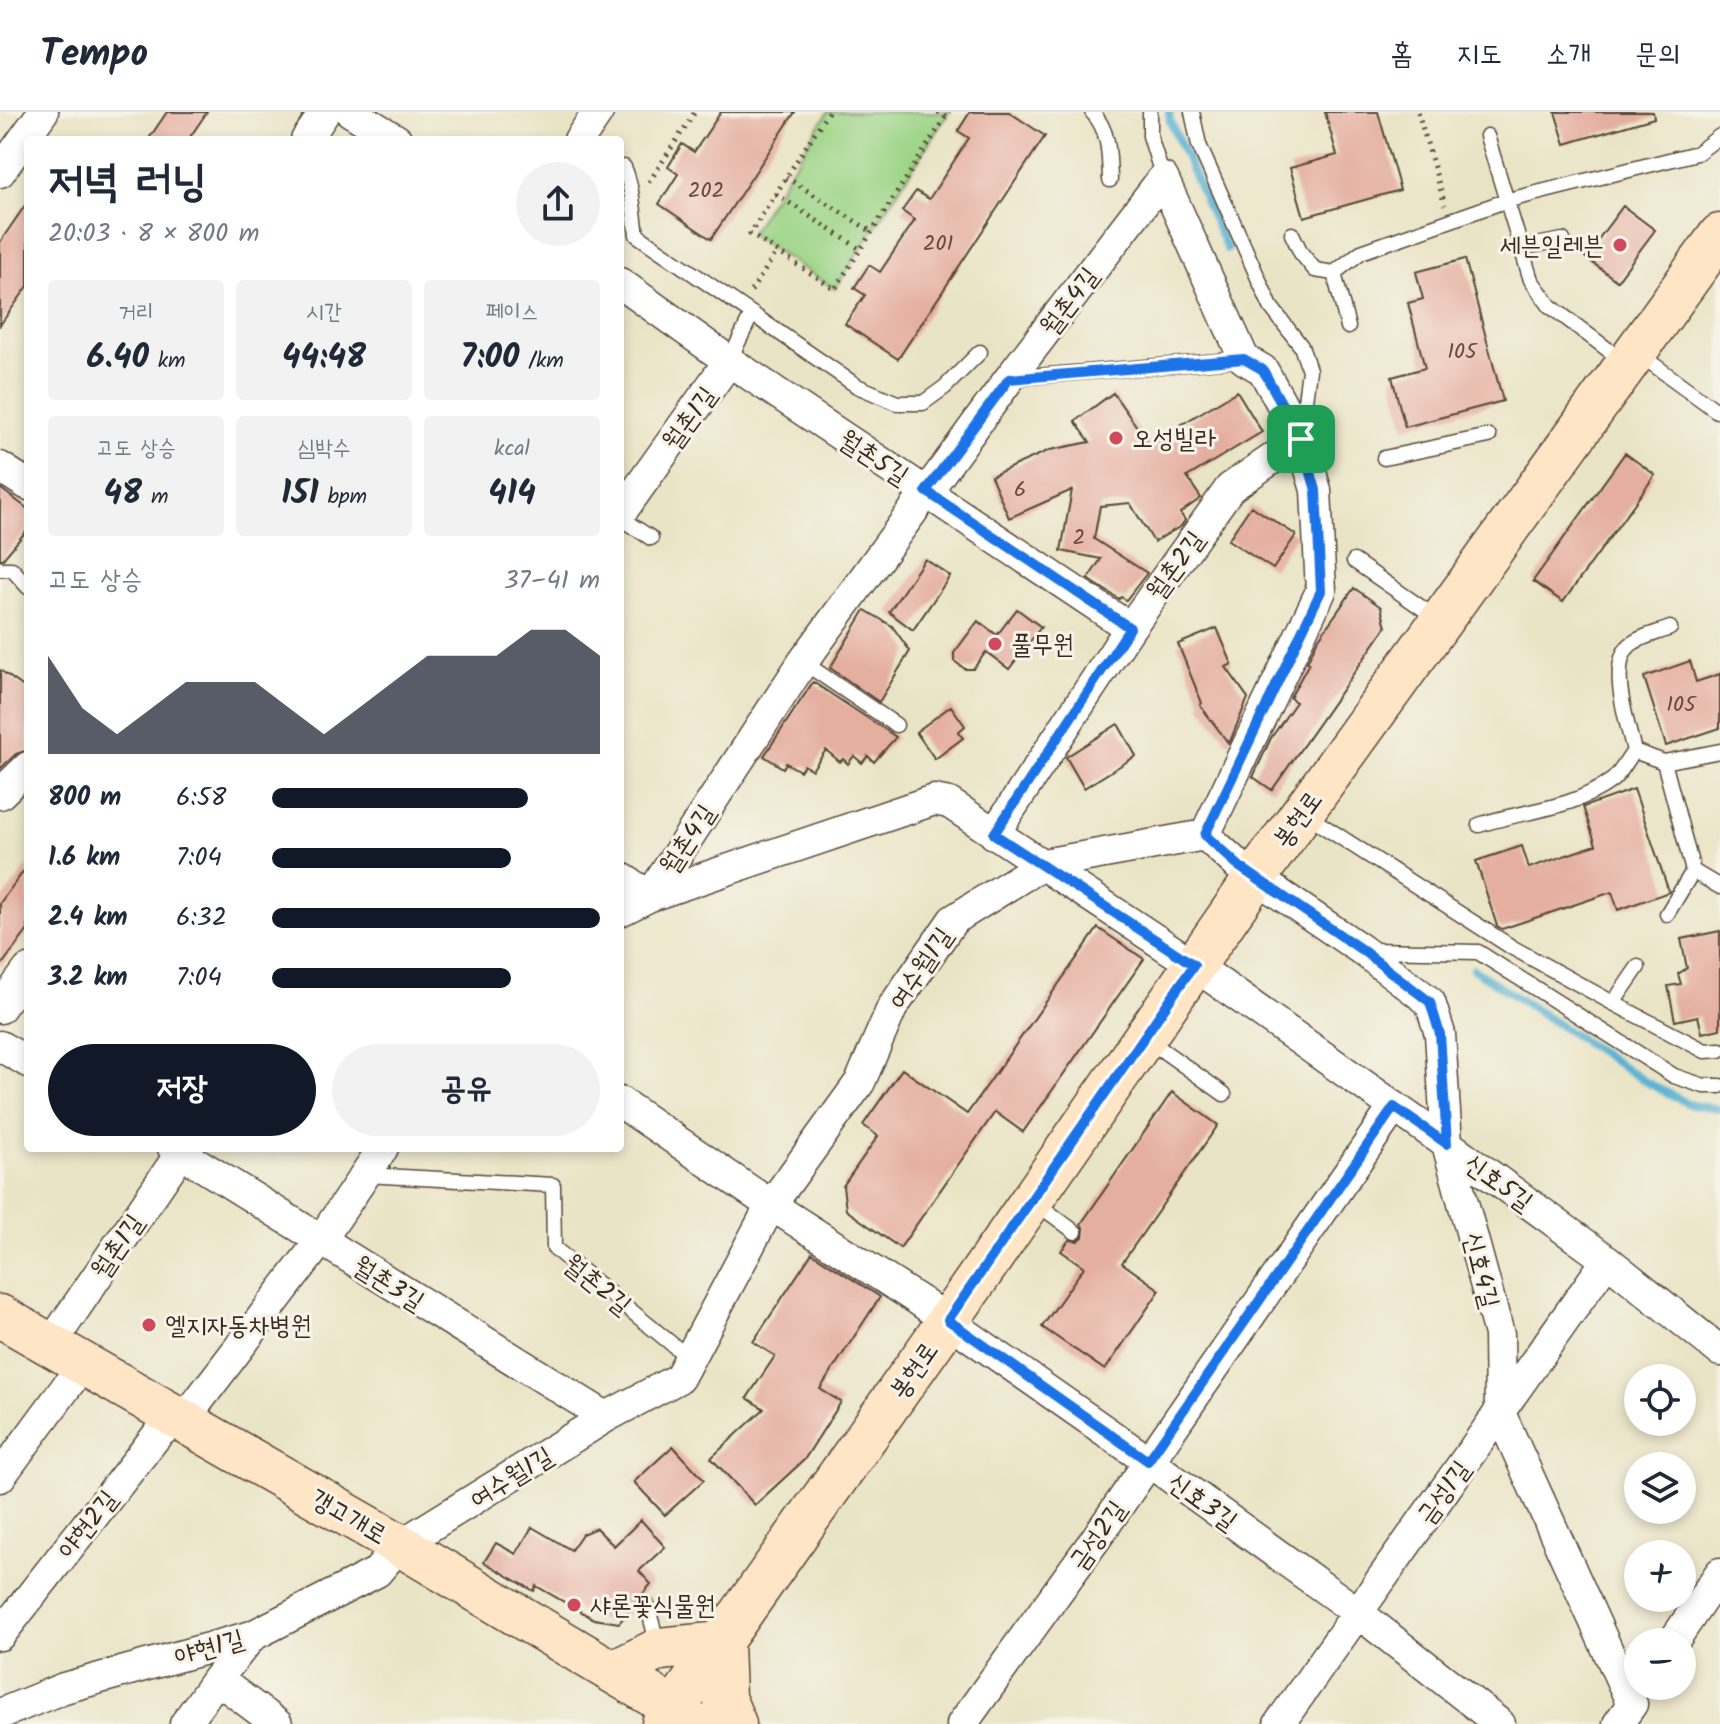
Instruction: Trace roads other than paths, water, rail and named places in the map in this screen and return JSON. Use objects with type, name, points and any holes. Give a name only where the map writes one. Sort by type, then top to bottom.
[{"type":"street","points":[[26,136],[43,112]]},
{"type":"street","points":[[309,136],[325,112]]},
{"type":"street","points":[[351,112],[390,136]]},
{"type":"street","points":[[582,136],[598,112]]},
{"type":"street","points":[[0,172],[24,139]]},
{"type":"street","points":[[1163,178],[1244,359],[1263,370],[1301,439],[1316,490],[1321,591],[1205,835]]},
{"type":"street","name":"월촌4길","points":[[650,896],[803,662],[1009,379],[1163,178]]},
{"type":"street","name":"봉현로","points":[[677,1719],[722,1643],[1255,878],[1720,235]]},
{"type":"street","name":"월촌5길","points":[[624,286],[729,361],[1130,628]]},
{"type":"street","name":"월촌1길","points":[[624,510],[729,361]]},
{"type":"street","name":"월촌2길","points":[[994,834],[1130,628],[1230,488],[1301,439]]},
{"type":"street","points":[[0,467],[24,482]]},
{"type":"street","points":[[0,794],[24,771]]},
{"type":"street","points":[[624,909],[650,896],[934,800],[949,803],[1043,864]]},
{"type":"street","name":"여수월1길","points":[[400,1545],[606,1417],[679,1378],[771,1205],[860,1082],[892,1008],[953,920],[1043,864],[1205,835]]},
{"type":"street","name":"신호4길","points":[[1205,835],[1255,878],[1362,950],[1430,1002],[1440,1034],[1447,1144],[1499,1334],[1500,1413],[1631,1705]]},
{"type":"street","name":"신호5길","points":[[1043,864],[1194,965],[1447,1144],[1607,1260],[1720,1351]]},
{"type":"street","points":[[624,880],[650,896]]},
{"type":"street","points":[[0,1008],[24,975]]},
{"type":"street","points":[[0,1046],[24,1060]]},
{"type":"street","name":"신호3길","points":[[624,1105],[948,1320],[1148,1461],[1357,1612],[1500,1724]]},
{"type":"street","name":"금성2길","points":[[962,1724],[1394,1107]]},
{"type":"street","name":"월촌1길","points":[[0,1477],[177,1152]]},
{"type":"street","name":"월촌3길","points":[[184,1152],[606,1417]]},
{"type":"street","points":[[178,1417],[196,1404],[321,1240],[380,1152]]},
{"type":"street","name":"금성1길","points":[[1279,1724],[1607,1260]]},
{"type":"street","name":"갱고개로","points":[[0,1316],[400,1545],[613,1672],[677,1719]]},
{"type":"street","name":"야현2길","points":[[0,1635],[158,1434],[178,1417]]},
{"type":"street","name":"야현1길","points":[[0,1714],[64,1688],[252,1636],[377,1572],[400,1545]]},
{"type":"street","points":[[1683,1628],[1720,1573]]},
{"type":"street","points":[[185,1724],[252,1636]]},
{"type":"street","points":[[613,1672],[659,1649],[722,1643],[724,1698],[735,1724]]},
{"type":"street","points":[[217,1679],[277,1724]]},
{"type":"lane","points":[[1092,112],[1101,121],[1108,143],[1110,180]]},
{"type":"lane","points":[[1150,112],[1150,136],[1163,178]]},
{"type":"lane","points":[[1192,112],[1199,145],[1271,307],[1301,346],[1309,370],[1301,439]]},
{"type":"lane","points":[[1487,136],[1519,248],[1531,280],[1550,306],[1717,411]]},
{"type":"lane","points":[[1292,234],[1301,253],[1315,270],[1334,273],[1361,252],[1505,201],[1697,153],[1720,136]]},
{"type":"lane","points":[[624,167],[630,180],[637,235],[857,386],[897,403],[923,403],[945,387],[980,352]]},
{"type":"lane","points":[[1519,248],[1563,240]]},
{"type":"lane","points":[[1334,273],[1348,327]]},
{"type":"lane","points":[[729,361],[752,314]]},
{"type":"lane","points":[[1009,379],[1244,359]]},
{"type":"lane","points":[[1384,458],[1489,436]]},
{"type":"lane","name":"월촌1길","points":[[624,519],[651,538]]},
{"type":"lane","points":[[1354,561],[1441,621]]},
{"type":"lane","points":[[0,569],[12,569],[24,582]]},
{"type":"lane","points":[[1479,825],[1503,817],[1566,805],[1613,780],[1634,751],[1618,673],[1621,657],[1630,644],[1670,628]]},
{"type":"lane","points":[[803,662],[896,725]]},
{"type":"lane","points":[[1634,751],[1664,762],[1720,751]]},
{"type":"lane","points":[[1664,762],[1693,871],[1720,887]]},
{"type":"lane","points":[[1302,812],[1513,948],[1705,1051],[1720,1050]]},
{"type":"lane","points":[[1667,914],[1693,871]]},
{"type":"lane","points":[[1362,950],[1478,952],[1674,1076],[1704,1086],[1720,1086]]},
{"type":"lane","points":[[1613,1003],[1638,967]]},
{"type":"lane","points":[[1145,1037],[1224,1094]]},
{"type":"lane","name":"월촌2길","points":[[365,1175],[553,1185],[554,1248],[689,1358]]},
{"type":"lane","points":[[1032,1200],[1075,1232]]},
{"type":"lane","points":[[647,1605],[659,1649]]},
{"type":"waterway","points":[[1169,112],[1170,121],[1227,249]]},
{"type":"waterway","points":[[1473,969],[1646,1082],[1691,1105],[1720,1109]]},
{"type":"place","name":"세븐일레븐","points":[[1620,245]]},
{"type":"place","name":"오성빌라","points":[[1116,438]]},
{"type":"place","name":"풀무원","points":[[995,644]]},
{"type":"place","name":"엘지자동차병원","points":[[149,1325]]},
{"type":"place","name":"샤론꽃식물원","points":[[574,1605]]}]
